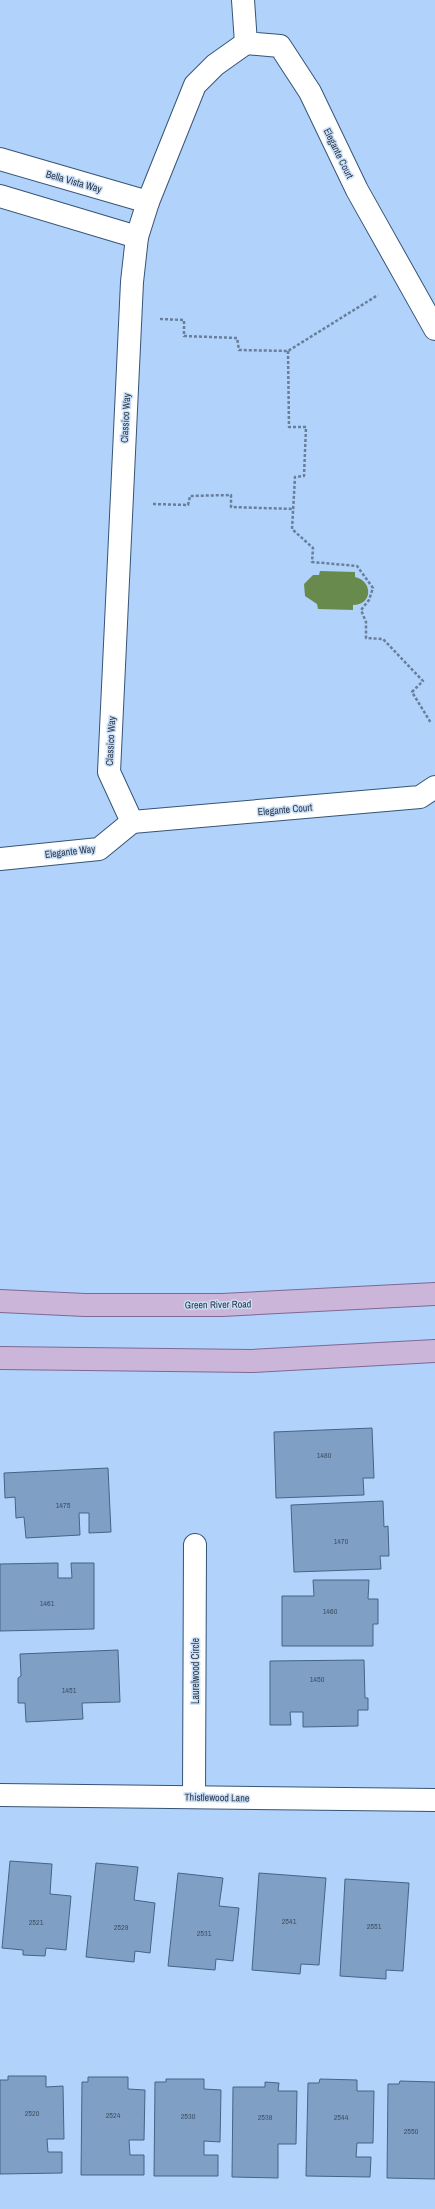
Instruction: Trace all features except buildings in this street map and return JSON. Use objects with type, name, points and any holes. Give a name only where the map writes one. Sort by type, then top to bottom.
[{"type":"main road","name":"Green River Road","points":[[0,1301],[85,1305],[222,1305],[435,1294]]},
{"type":"main road","points":[[0,1358],[252,1361],[435,1351]]},
{"type":"street","points":[[243,0],[246,43]]},
{"type":"street","name":"Classico Way","points":[[132,822],[109,772],[132,282],[136,237],[148,202],[195,85],[215,65],[246,43]]},
{"type":"street","name":"Elegante Court","points":[[246,43],[280,46],[310,92],[357,190],[435,329]]},
{"type":"street","name":"Bella Vista Way","points":[[0,159],[148,202]]},
{"type":"street","points":[[0,196],[136,237]]},
{"type":"street","name":"Elegante Court","points":[[132,822],[420,797],[435,788]]},
{"type":"street","name":"Elegante Way","points":[[0,859],[99,849],[132,822]]},
{"type":"street","name":"Laurelwood Circle","points":[[194,1797],[195,1545]]},
{"type":"street","name":"Thistlewood Lane","points":[[0,1794],[435,1800]]},
{"type":"path","points":[[160,319],[184,320],[184,336],[237,338],[239,350],[288,351],[378,295]]},
{"type":"path","points":[[288,351],[289,427],[306,427],[304,476],[296,477],[292,529],[312,548],[312,562],[357,566],[366,576],[373,588],[369,600],[361,610],[366,622],[366,638],[383,639],[423,681],[412,692],[431,723]]},
{"type":"path","points":[[153,504],[188,505],[190,496],[231,495],[231,507],[294,509]]},
{"type":"shaded area","points":[[320,571],[355,572],[355,577],[361,579],[368,588],[367,597],[360,604],[353,605],[353,610],[318,609],[317,604],[305,596],[304,584],[313,575],[319,575]]}]
